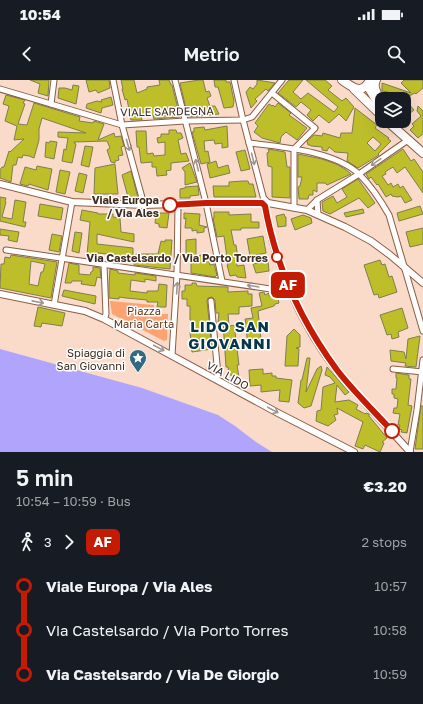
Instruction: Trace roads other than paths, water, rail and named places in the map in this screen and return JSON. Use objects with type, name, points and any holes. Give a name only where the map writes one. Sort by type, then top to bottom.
[{"type":"main road","points":[[376,80],[376,92]]},
{"type":"main road","points":[[345,81],[375,109]]},
{"type":"main road","points":[[354,89],[359,89],[368,83],[375,96]]},
{"type":"main road","points":[[396,128],[423,153]]},
{"type":"street","points":[[52,104],[54,80]]},
{"type":"street","points":[[113,80],[122,124],[144,206]]},
{"type":"street","points":[[175,80],[206,203],[222,281]]},
{"type":"street","points":[[234,80],[265,203],[269,228],[277,257],[291,292],[316,341],[338,371],[410,452]]},
{"type":"street","points":[[243,120],[252,117],[282,80]]},
{"type":"street","name":"VIALE SARDEGNA","points":[[0,88],[122,124],[243,120]]},
{"type":"street","points":[[272,93],[315,128],[294,149],[294,208]]},
{"type":"street","points":[[307,210],[317,200],[360,174],[408,140]]},
{"type":"street","points":[[249,143],[294,149],[321,155],[342,163],[360,174],[380,200],[389,215],[423,331]]},
{"type":"street","points":[[0,184],[72,202],[144,206],[206,203],[265,203],[307,210],[345,227],[371,241],[423,282]]},
{"type":"street","points":[[317,200],[318,215]]},
{"type":"street","points":[[54,305],[72,202]]},
{"type":"street","points":[[172,355],[178,274],[178,205]]},
{"type":"street","points":[[6,250],[104,265],[178,274],[291,292]]},
{"type":"street","points":[[104,265],[106,314],[104,319]]},
{"type":"street","name":"VIA LIDO","points":[[0,294],[85,311],[104,319],[278,413],[354,452]]},
{"type":"street","points":[[211,301],[218,375],[216,379]]},
{"type":"street","points":[[410,452],[423,360]]},
{"type":"street","points":[[393,369],[422,372]]},
{"type":"place","name":"Viale Europa / Via Ales","points":[[170,205]]},
{"type":"place","name":"Via Castelsardo / Via Porto Torres","points":[[277,257]]},
{"type":"place","name":"Spiaggia di San Giovanni","points":[[138,373]]},
{"type":"district","name":"LIDO SAN GIOVANNI","points":[[230,334]]},
{"type":"park label","name":"Piazza Maria Carta","points":[[144,316]]}]
